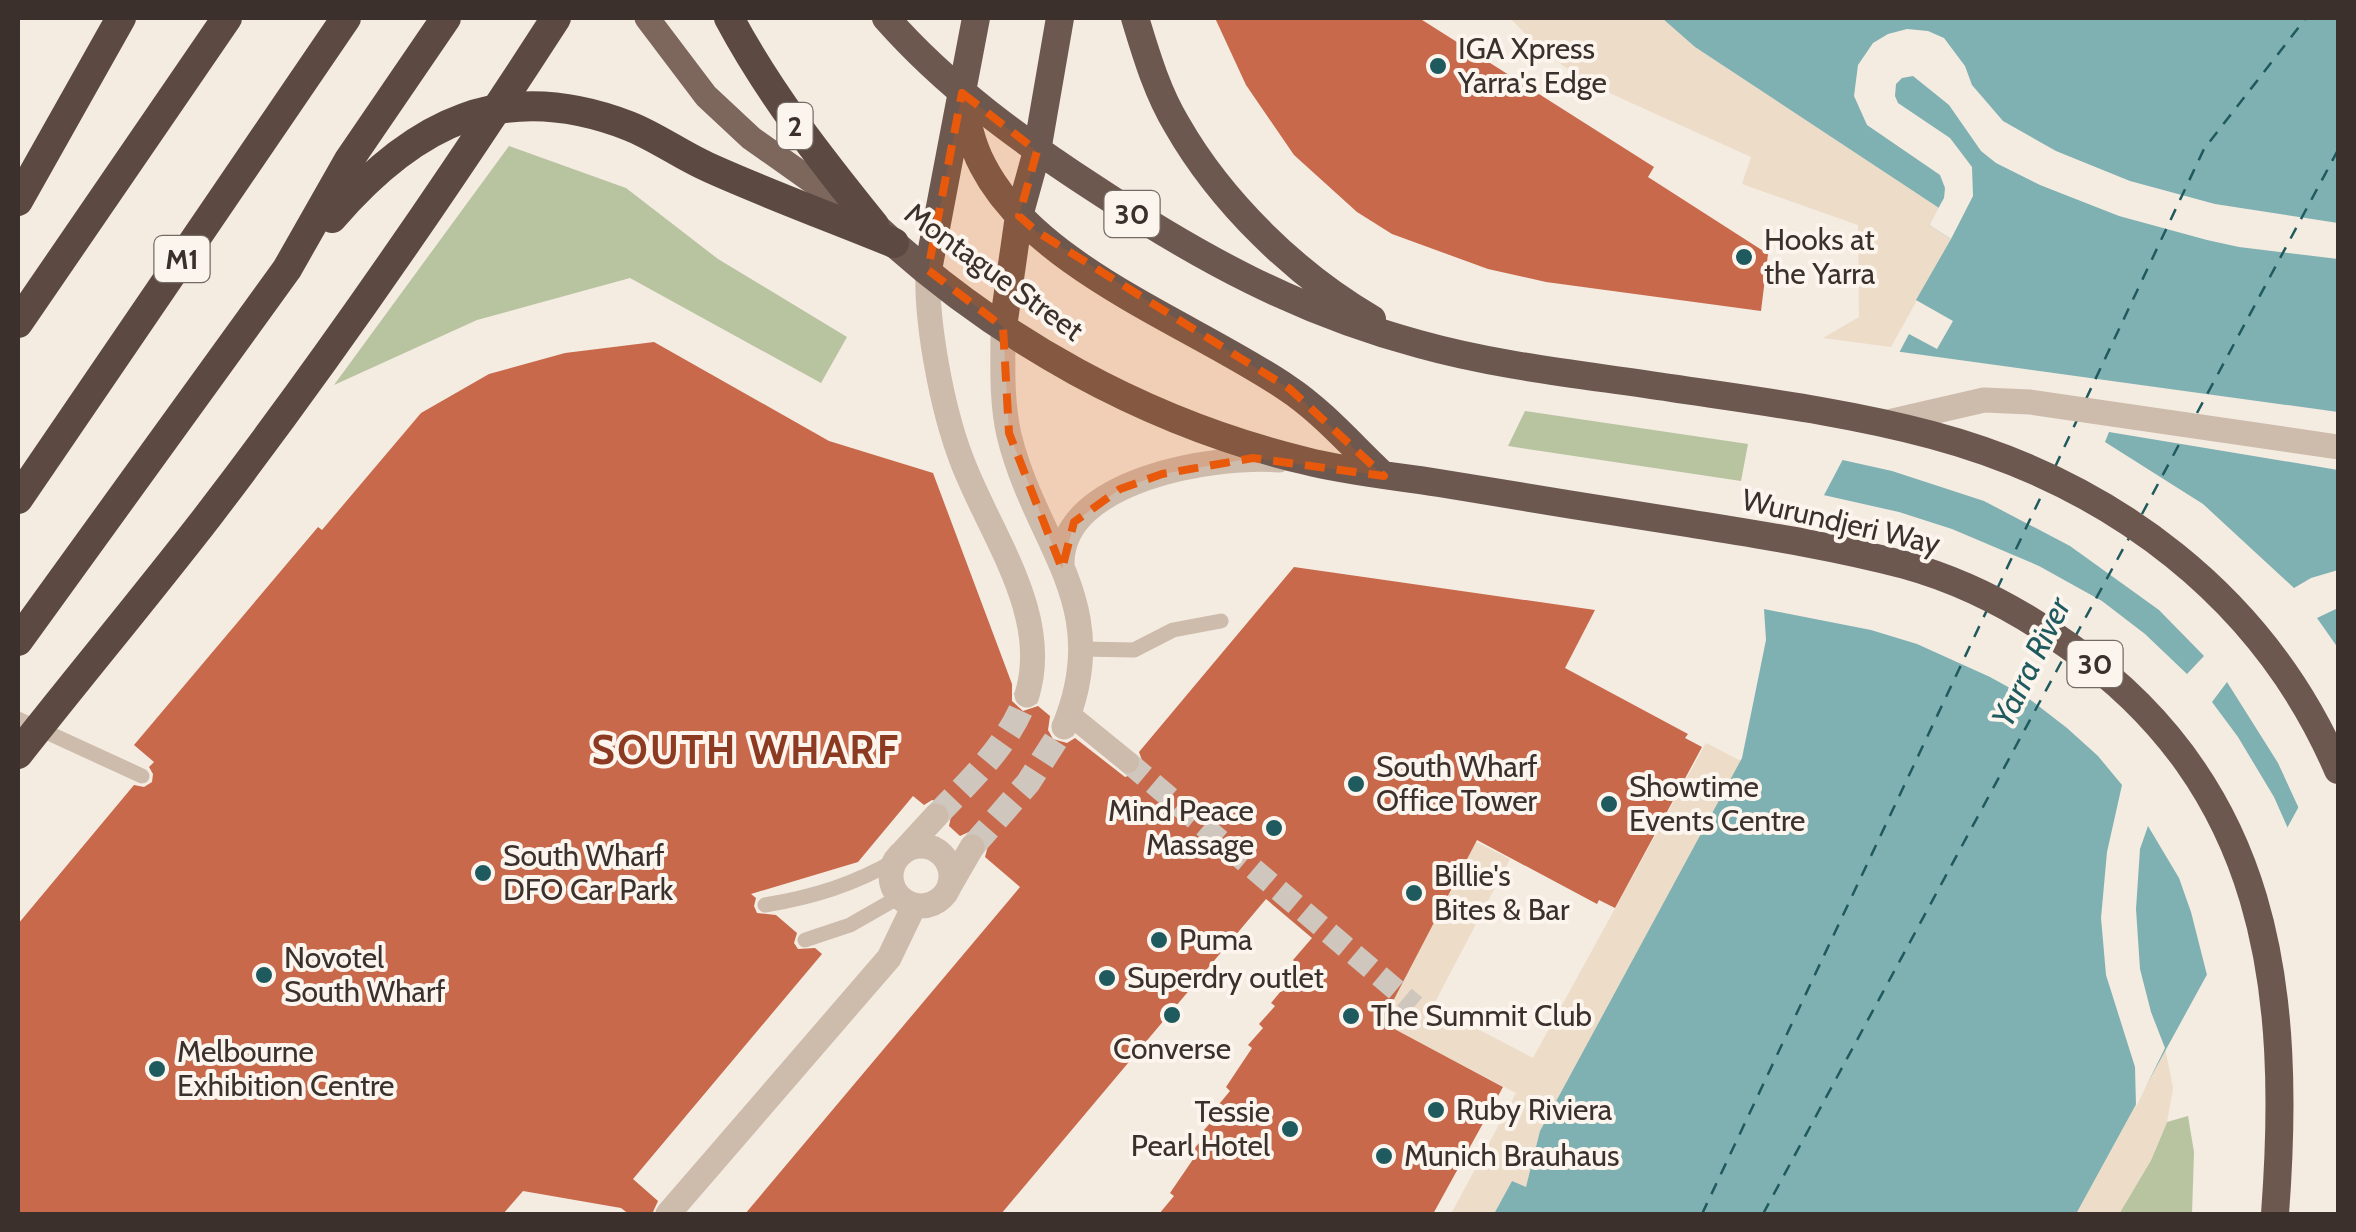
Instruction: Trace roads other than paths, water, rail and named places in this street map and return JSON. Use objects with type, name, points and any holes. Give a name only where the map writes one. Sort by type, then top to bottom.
[{"type":"highway","points":[[18,200],[122,18]]},
{"type":"highway","points":[[18,324],[227,18]]},
{"type":"highway","name":"M1","points":[[18,498],[346,18]]},
{"type":"highway","points":[[18,641],[287,269],[349,160],[446,18]]},
{"type":"highway","points":[[18,754],[206,517],[316,370],[463,162],[556,18]]},
{"type":"highway","name":"2","points":[[729,18],[797,130],[884,234]]},
{"type":"highway","name":"30","points":[[886,18],[962,94],[1037,151],[1230,272],[1297,304],[1426,346],[1884,423],[2037,471],[2126,518],[2200,574],[2266,644],[2302,696],[2338,770]]},
{"type":"highway","points":[[928,270],[976,18]]},
{"type":"highway","points":[[1002,327],[1060,18]]},
{"type":"highway","points":[[1135,18],[1157,85],[1200,162],[1276,246],[1353,308],[1426,346]]},
{"type":"highway","points":[[962,94],[983,166],[1020,216],[1105,281],[1290,389],[1384,476]]},
{"type":"highway","points":[[287,269],[361,184],[393,156],[426,133],[467,117],[507,108],[548,107],[585,112],[630,126],[706,167],[884,234]]},
{"type":"highway","name":"Montague Street","points":[[884,234],[1002,327],[1088,378],[1160,412],[1308,462],[1427,481]]},
{"type":"highway","name":"Wurundjeri Way","points":[[1427,481],[1766,534],[1910,566],[2010,609],[2095,664],[2130,696],[2204,784],[2228,826],[2246,872],[2263,929],[2278,1036],[2280,1125],[2275,1214]]},
{"type":"main road","name":"Montague Street","points":[[647,18],[706,96],[751,138],[884,234]]},
{"type":"street","points":[[928,270],[930,320],[959,454],[1022,596],[1030,623],[1027,696]]},
{"type":"street","points":[[1002,327],[1008,433],[1079,610],[1081,649],[1066,720],[1128,762]]},
{"type":"street","points":[[1884,423],[1984,400],[2030,402],[2338,447]]},
{"type":"street","points":[[1062,569],[1064,538],[1074,522],[1120,489],[1213,462],[1253,458],[1308,462]]},
{"type":"street","points":[[906,901],[891,879],[898,857],[936,816]]},
{"type":"street","points":[[898,857],[916,846],[934,849],[950,868],[950,885]]},
{"type":"street","points":[[906,901],[939,900],[972,847]]},
{"type":"street","points":[[668,1214],[888,958],[906,901]]},
{"type":"lane","points":[[1081,649],[1134,650],[1174,630],[1221,622]]},
{"type":"lane","points":[[18,719],[142,776]]},
{"type":"lane","points":[[764,905],[833,891],[858,882],[898,857]]},
{"type":"lane","points":[[805,940],[906,901]]},
{"type":"water","name":"Yarra River","points":[[1662,18],[2338,18],[2338,735],[2076,1214],[1494,1214],[1512,1181],[1526,1187],[1540,1131],[1742,758],[1766,640],[1764,609],[1909,334],[1937,349],[1953,321],[1916,300],[1951,239],[1929,225],[1939,208],[1695,47]]},
{"type":"tunnel","points":[[936,816],[1000,745],[1027,695]]},
{"type":"tunnel","points":[[972,847],[1028,783],[1064,727]]},
{"type":"tunnel","points":[[1128,762],[1415,1006]]},
{"type":"place","name":"IGA Xpress Yarra's Edge","points":[[1438,66]]},
{"type":"place","name":"Hooks at the Yarra","points":[[1744,257]]},
{"type":"place","name":"South Wharf Office Tower","points":[[1356,784]]},
{"type":"place","name":"Showtime Events Centre","points":[[1609,804]]},
{"type":"place","name":"Mind Peace Massage","points":[[1274,828]]},
{"type":"place","name":"South Wharf DFO Car Park","points":[[483,873]]},
{"type":"place","name":"Billie's Bites & Bar","points":[[1414,893]]},
{"type":"place","name":"Puma","points":[[1159,940]]},
{"type":"place","name":"Novotel South Wharf","points":[[264,975]]},
{"type":"place","name":"Superdry outlet","points":[[1107,978]]},
{"type":"place","name":"Converse","points":[[1172,1015]]},
{"type":"place","name":"The Summit Club","points":[[1351,1016]]},
{"type":"place","name":"Melbourne Exhibition Centre","points":[[157,1069]]},
{"type":"place","name":"Ruby Riviera","points":[[1436,1110]]},
{"type":"place","name":"Tessie Pearl Hotel","points":[[1290,1129]]},
{"type":"place","name":"Munich Brauhaus","points":[[1384,1156]]},
{"type":"district","name":"SOUTH WHARF","points":[[746,750]]}]
